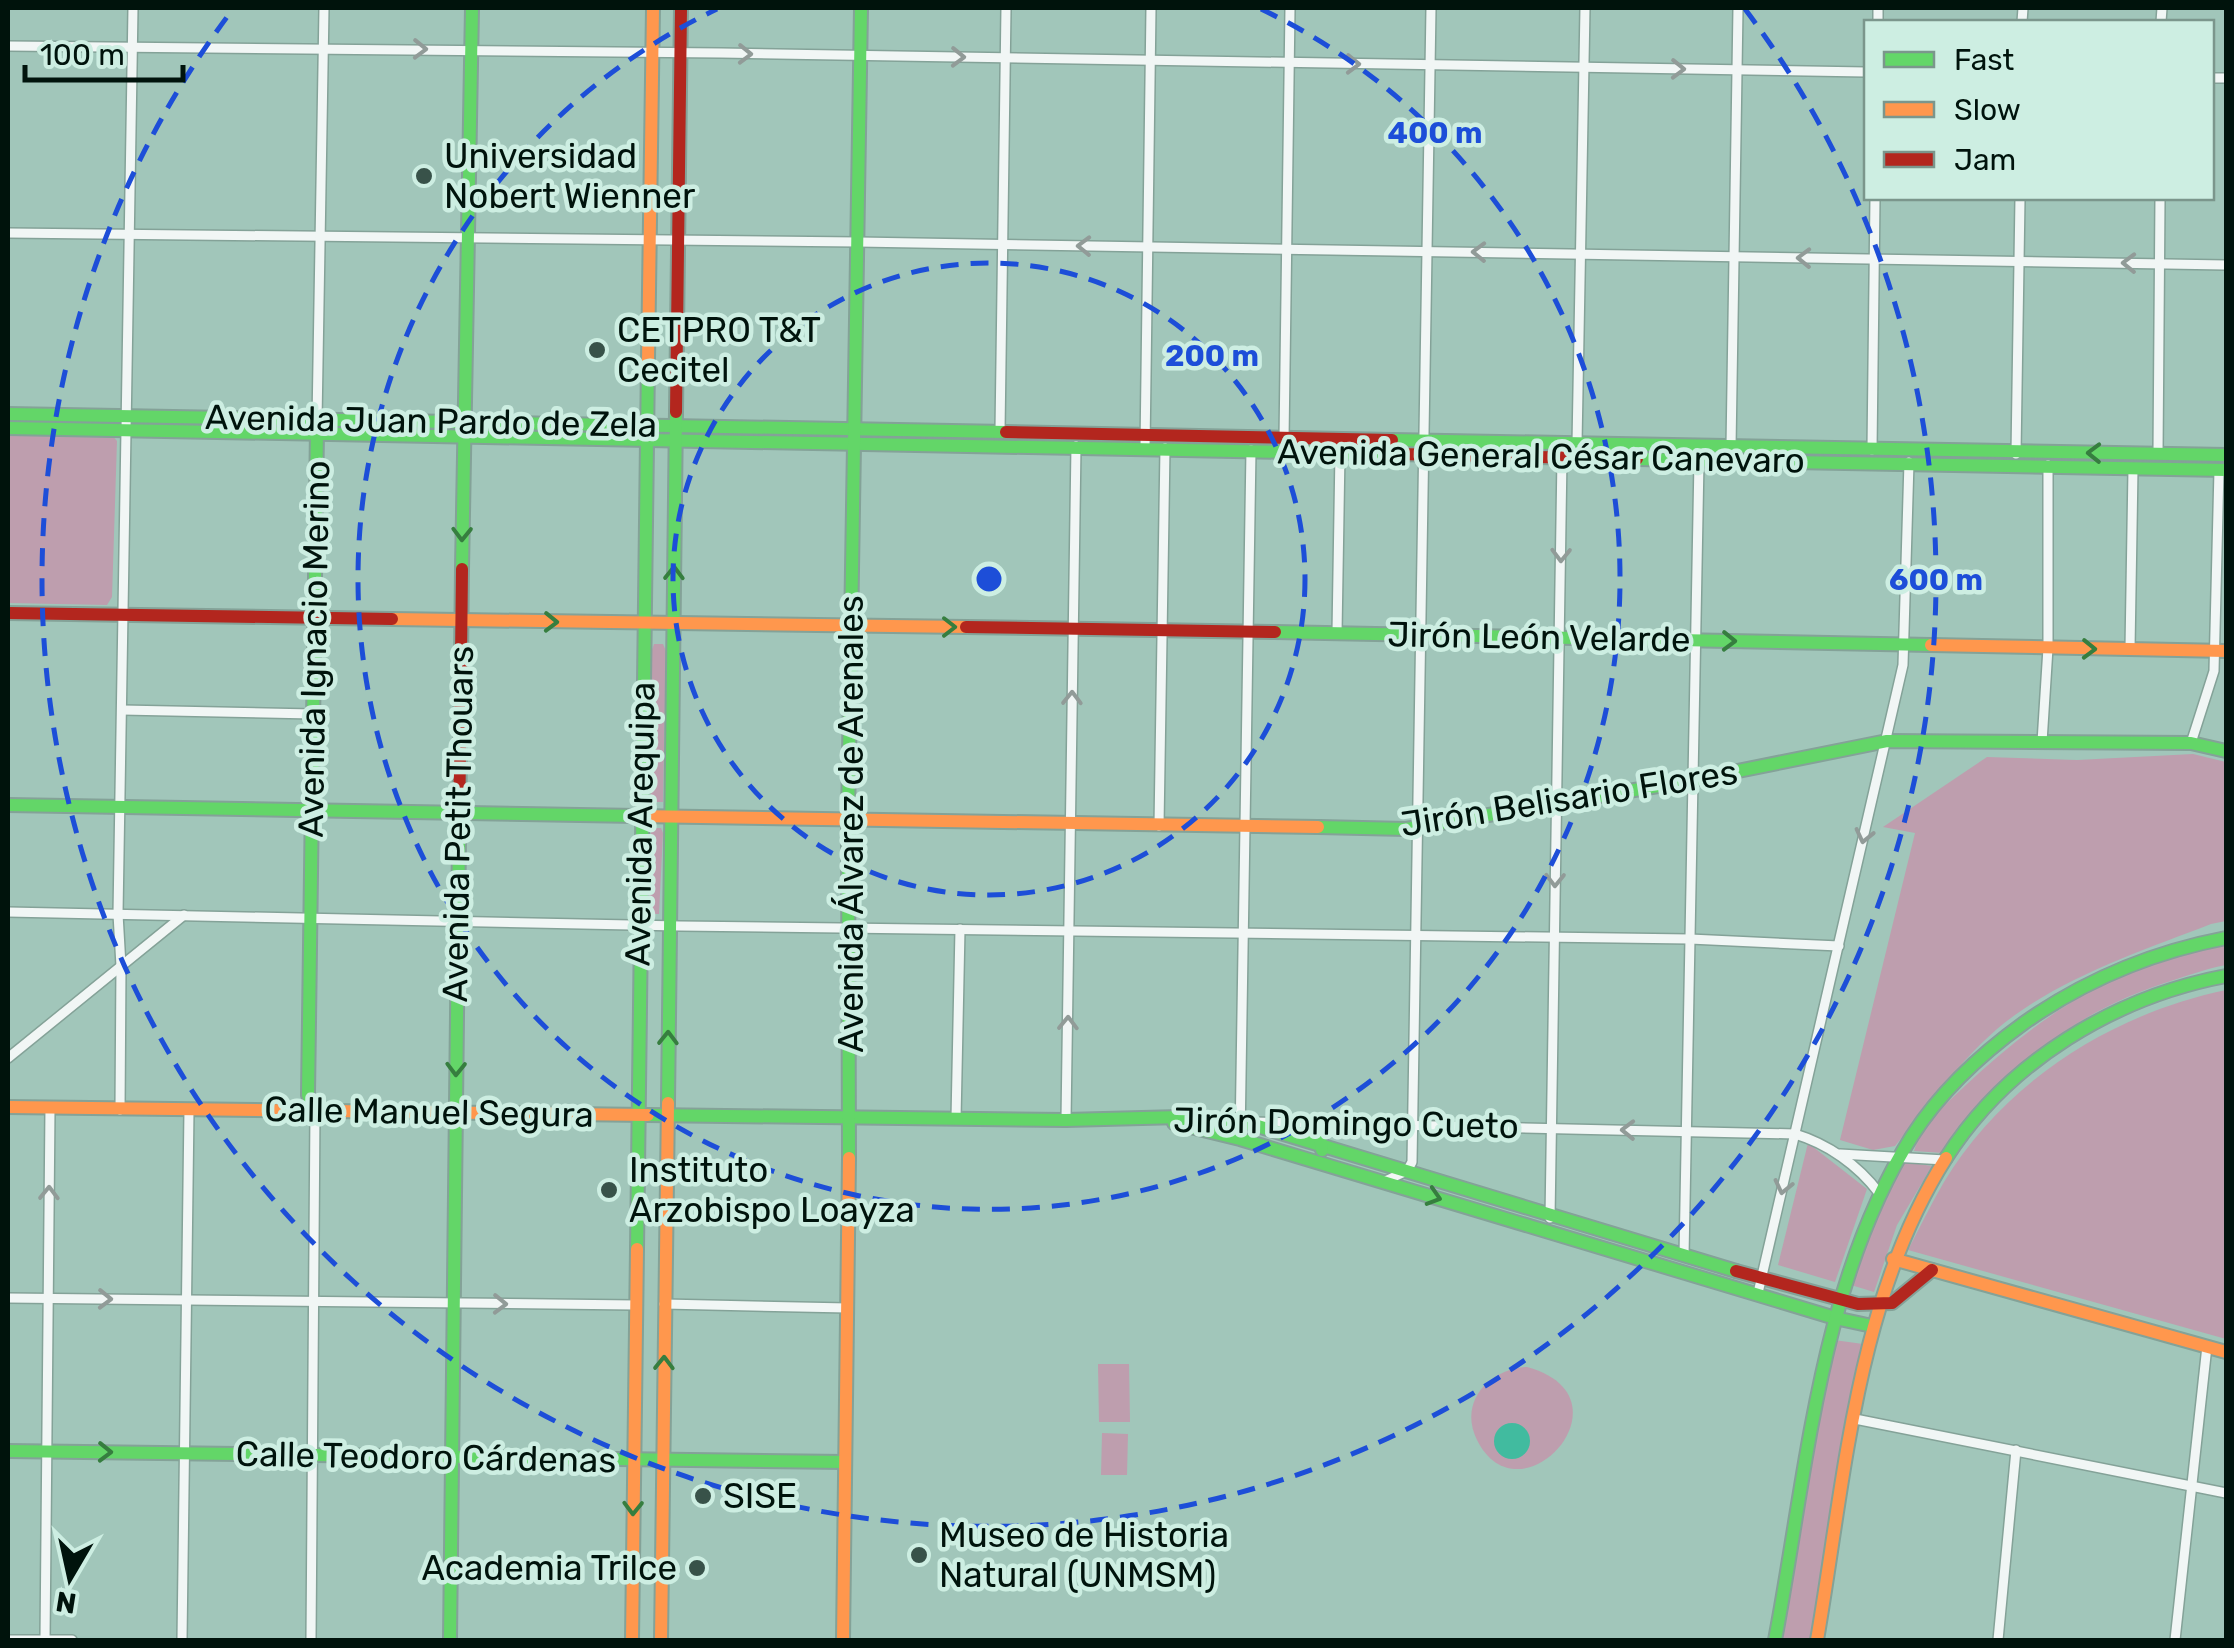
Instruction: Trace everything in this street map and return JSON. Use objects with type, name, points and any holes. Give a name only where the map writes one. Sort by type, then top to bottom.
[{"type":"main road","name":"Avenida Petit Thouars","points":[[450,1640],[463,430],[472,8]]},
{"type":"main road","name":"Avenida Arequipa","points":[[632,1640],[652,8]]},
{"type":"main road","name":"Avenida Arequipa","points":[[661,1640],[681,8]]},
{"type":"main road","name":"Avenida Álvarez de Arenales","points":[[844,1640],[850,1118],[848,820],[862,8]]},
{"type":"main road","name":"Avenida Juan Pardo de Zela","points":[[8,414],[127,422],[646,432],[855,443]]},
{"type":"main road","name":"Avenida Juan Pardo de Zela","points":[[8,428],[127,422]]},
{"type":"main road","name":"Avenida Juan Pardo de Zela","points":[[675,433],[855,427]]},
{"type":"main road","name":"Avenida General César Canevaro","points":[[855,427],[1000,431],[1145,441],[1166,448],[1340,452],[1577,444],[2226,455]]},
{"type":"main road","name":"Avenida Ignacio Merino","points":[[315,1110],[308,1095],[317,428]]},
{"type":"main road","name":"Avenida General César Canevaro","points":[[855,443],[1076,446],[1284,439],[1562,457],[2222,470]]},
{"type":"main road","name":"Jirón León Velarde","points":[[8,613],[1073,628],[2220,651]]},
{"type":"main road","name":"Jirón Belisario Flores","points":[[8,805],[1418,828],[1693,780],[1886,741],[2191,743],[2226,751]]},
{"type":"main road","points":[[1775,1640],[1835,1318],[1878,1193],[1898,1156],[1966,1073],[2034,1014],[2140,961],[2226,938]]},
{"type":"main road","points":[[1817,1640],[1877,1305],[1915,1208],[1944,1160],[2010,1084],[2081,1028],[2132,1002],[2226,976]]},
{"type":"main road","name":"Calle Manuel Segura","points":[[8,1107],[850,1118]]},
{"type":"main road","name":"Jirón Domingo Cueto","points":[[850,1118],[1066,1120],[1180,1116],[1241,1122]]},
{"type":"main road","points":[[1153,1119],[1240,1139],[1550,1232],[1760,1286],[1877,1305],[1892,1303],[1932,1270]]},
{"type":"main road","points":[[1241,1122],[1684,1256],[1835,1318],[1872,1326]]},
{"type":"main road","points":[[1324,1164],[1321,1146],[1325,1124]]},
{"type":"main road","points":[[1892,1260],[2226,1352]]},
{"type":"main road","name":"Calle Teodoro Cárdenas","points":[[8,1451],[845,1462]]},
{"type":"street","points":[[120,1110],[118,914],[132,8]]},
{"type":"street","name":"Avenida Ignacio Merino","points":[[317,428],[324,8]]},
{"type":"street","points":[[1000,431],[1006,8]]},
{"type":"street","points":[[1145,441],[1151,8]]},
{"type":"street","points":[[1284,439],[1290,8]]},
{"type":"street","points":[[1384,1181],[1408,1171],[1412,1162],[1431,8]]},
{"type":"street","points":[[1550,1232],[1562,457],[1577,444],[1584,8]]},
{"type":"street","points":[[1731,447],[1738,8]]},
{"type":"street","points":[[8,46],[652,52],[1864,72]]},
{"type":"street","points":[[1872,464],[1875,200]]},
{"type":"street","points":[[2016,466],[2020,200]]},
{"type":"street","points":[[2158,454],[2160,200]]},
{"type":"street","points":[[8,233],[1003,244],[2226,265]]},
{"type":"street","points":[[1066,1120],[1076,446]]},
{"type":"street","points":[[1159,826],[1166,448]]},
{"type":"street","points":[[1240,1139],[1252,450]]},
{"type":"street","points":[[1760,1286],[1905,644],[1909,450]]},
{"type":"street","points":[[1336,633],[1340,452]]},
{"type":"street","points":[[2042,742],[2048,648],[2048,452]]},
{"type":"street","points":[[1684,1256],[1698,461]]},
{"type":"street","points":[[2130,650],[2133,468]]},
{"type":"street","points":[[2191,743],[2220,651],[2222,470]]},
{"type":"street","points":[[122,710],[313,714]]},
{"type":"street","points":[[8,912],[1690,940],[1839,946]]},
{"type":"street","points":[[8,1058],[184,915]]},
{"type":"street","points":[[956,1119],[960,930]]},
{"type":"street","points":[[46,1640],[50,1108]]},
{"type":"street","points":[[182,1640],[189,1110]]},
{"type":"street","points":[[312,1640],[315,1110]]},
{"type":"street","name":"Jirón Domingo Cueto","points":[[1241,1122],[1795,1134],[1838,1154],[1862,1172],[1878,1193]]},
{"type":"street","name":"Jirón Domingo Cueto","points":[[1838,1154],[1944,1160]]},
{"type":"street","points":[[8,1298],[635,1305]]},
{"type":"street","points":[[664,1304],[848,1308]]},
{"type":"street","points":[[2175,1640],[2207,1346]]},
{"type":"street","points":[[1855,1419],[2226,1494]]},
{"type":"street","points":[[1998,1640],[2016,1450]]},
{"type":"street","points":[[8,1640],[72,1640]]},
{"type":"shaded area","points":[[8,434],[111,434],[117,441],[112,597],[107,605],[8,603]]},
{"type":"shaded area","points":[[654,644],[663,644],[666,651],[663,802],[648,802],[650,656]]},
{"type":"shaded area","points":[[2193,754],[2226,762],[2226,921],[2110,964],[2015,1015],[1966,1060],[1895,1146],[1873,1150],[1840,1140],[1915,833],[1883,827],[1987,757],[2077,760]]},
{"type":"shaded area","points":[[651,828],[661,828],[663,833],[659,914],[648,914],[646,905]]},
{"type":"shaded area","points":[[2226,943],[2226,965],[2136,993],[2072,1027],[2018,1069],[1943,1153],[1914,1151],[1929,1123],[1951,1099],[2054,1014],[2119,976],[2153,962]]},
{"type":"shaded area","points":[[2226,990],[2226,1339],[1908,1250],[1944,1182],[1969,1146],[2030,1083],[2065,1057],[2142,1016]]},
{"type":"shaded area","points":[[1808,1143],[1867,1189],[1835,1282],[1778,1265]]},
{"type":"shaded area","points":[[1904,1162],[1932,1166],[1897,1225],[1874,1292],[1851,1285],[1880,1206]]},
{"type":"shaded area","points":[[1834,1340],[1863,1344],[1810,1640],[1779,1640]]},
{"type":"shaded area","points":[[1098,1364],[1129,1364],[1130,1422],[1099,1422]]},
{"type":"shaded area","points":[[1527,1367],[1558,1382],[1572,1403],[1571,1426],[1559,1447],[1541,1463],[1518,1469],[1496,1463],[1477,1440],[1471,1413],[1474,1401],[1489,1381]]},
{"type":"shaded area","points":[[1512,1423],[1525,1428],[1530,1441],[1525,1454],[1512,1459],[1499,1454],[1494,1441],[1499,1428]]},
{"type":"shaded area","points":[[1102,1433],[1128,1434],[1127,1475],[1101,1475]]},
{"type":"traffic: fast","points":[[462,569],[472,8]]},
{"type":"traffic: fast","points":[[849,1158],[848,819],[861,8]]},
{"type":"traffic: fast","points":[[637,1249],[648,361]]},
{"type":"traffic: fast","points":[[668,1103],[676,412]]},
{"type":"traffic: fast","points":[[8,414],[1006,432]]},
{"type":"traffic: fast","points":[[8,428],[1397,454]]},
{"type":"traffic: fast","points":[[315,1110],[308,1095],[317,429]]},
{"type":"traffic: fast","points":[[1392,440],[2226,455]]},
{"type":"traffic: fast","points":[[1637,459],[2226,470]]},
{"type":"traffic: fast","points":[[1275,632],[1931,645]]},
{"type":"traffic: fast","points":[[1318,827],[1406,829],[1693,780],[1887,741],[2191,743],[2226,751]]},
{"type":"traffic: fast","points":[[8,805],[637,816]]},
{"type":"traffic: fast","points":[[450,1640],[459,837]]},
{"type":"traffic: fast","points":[[1775,1640],[1808,1446],[1836,1316],[1881,1193],[1912,1136],[1963,1074],[2047,1008],[2120,970],[2172,951],[2226,938]]},
{"type":"traffic: fast","points":[[1946,1158],[2000,1092],[2068,1038],[2144,1000],[2226,976]]},
{"type":"traffic: fast","points":[[648,1115],[1066,1120],[1180,1117],[1241,1121],[1736,1271]]},
{"type":"traffic: fast","points":[[1174,1123],[1240,1139],[1872,1326]]},
{"type":"traffic: fast","points":[[1322,1150],[1320,1139],[1325,1123]]},
{"type":"traffic: fast","points":[[8,1451],[845,1462]]},
{"type":"traffic: slow","points":[[648,361],[653,8]]},
{"type":"traffic: slow","points":[[392,619],[966,627]]},
{"type":"traffic: slow","points":[[1931,645],[2226,651]]},
{"type":"traffic: slow","points":[[637,816],[1318,827]]},
{"type":"traffic: slow","points":[[661,1640],[668,1103]]},
{"type":"traffic: slow","points":[[8,1107],[648,1115]]},
{"type":"traffic: slow","points":[[843,1640],[849,1158]]},
{"type":"traffic: slow","points":[[1817,1640],[1846,1454],[1873,1330],[1916,1213],[1946,1158]]},
{"type":"traffic: slow","points":[[632,1640],[637,1249]]},
{"type":"traffic: slow","points":[[1893,1259],[2226,1352]]},
{"type":"traffic: jam","points":[[676,412],[681,8]]},
{"type":"traffic: jam","points":[[1006,432],[1392,440]]},
{"type":"traffic: jam","points":[[1397,454],[1637,459]]},
{"type":"traffic: jam","points":[[459,837],[462,569]]},
{"type":"traffic: jam","points":[[8,613],[392,619]]},
{"type":"traffic: jam","points":[[966,627],[1275,632]]},
{"type":"traffic: jam","points":[[1736,1271],[1858,1304],[1892,1303],[1932,1270]]},
{"type":"place","name":"Universidad Nobert Wienner","points":[[424,176]]},
{"type":"place","name":"CETPRO T&T Cecitel","points":[[597,350]]},
{"type":"place","name":"Instituto Arzobispo Loayza","points":[[609,1190]]},
{"type":"place","name":"SISE","points":[[703,1496]]},
{"type":"place","name":"Museo de Historia Natural (UNMSM)","points":[[919,1555]]},
{"type":"place","name":"Academia Trilce","points":[[697,1568]]}]
